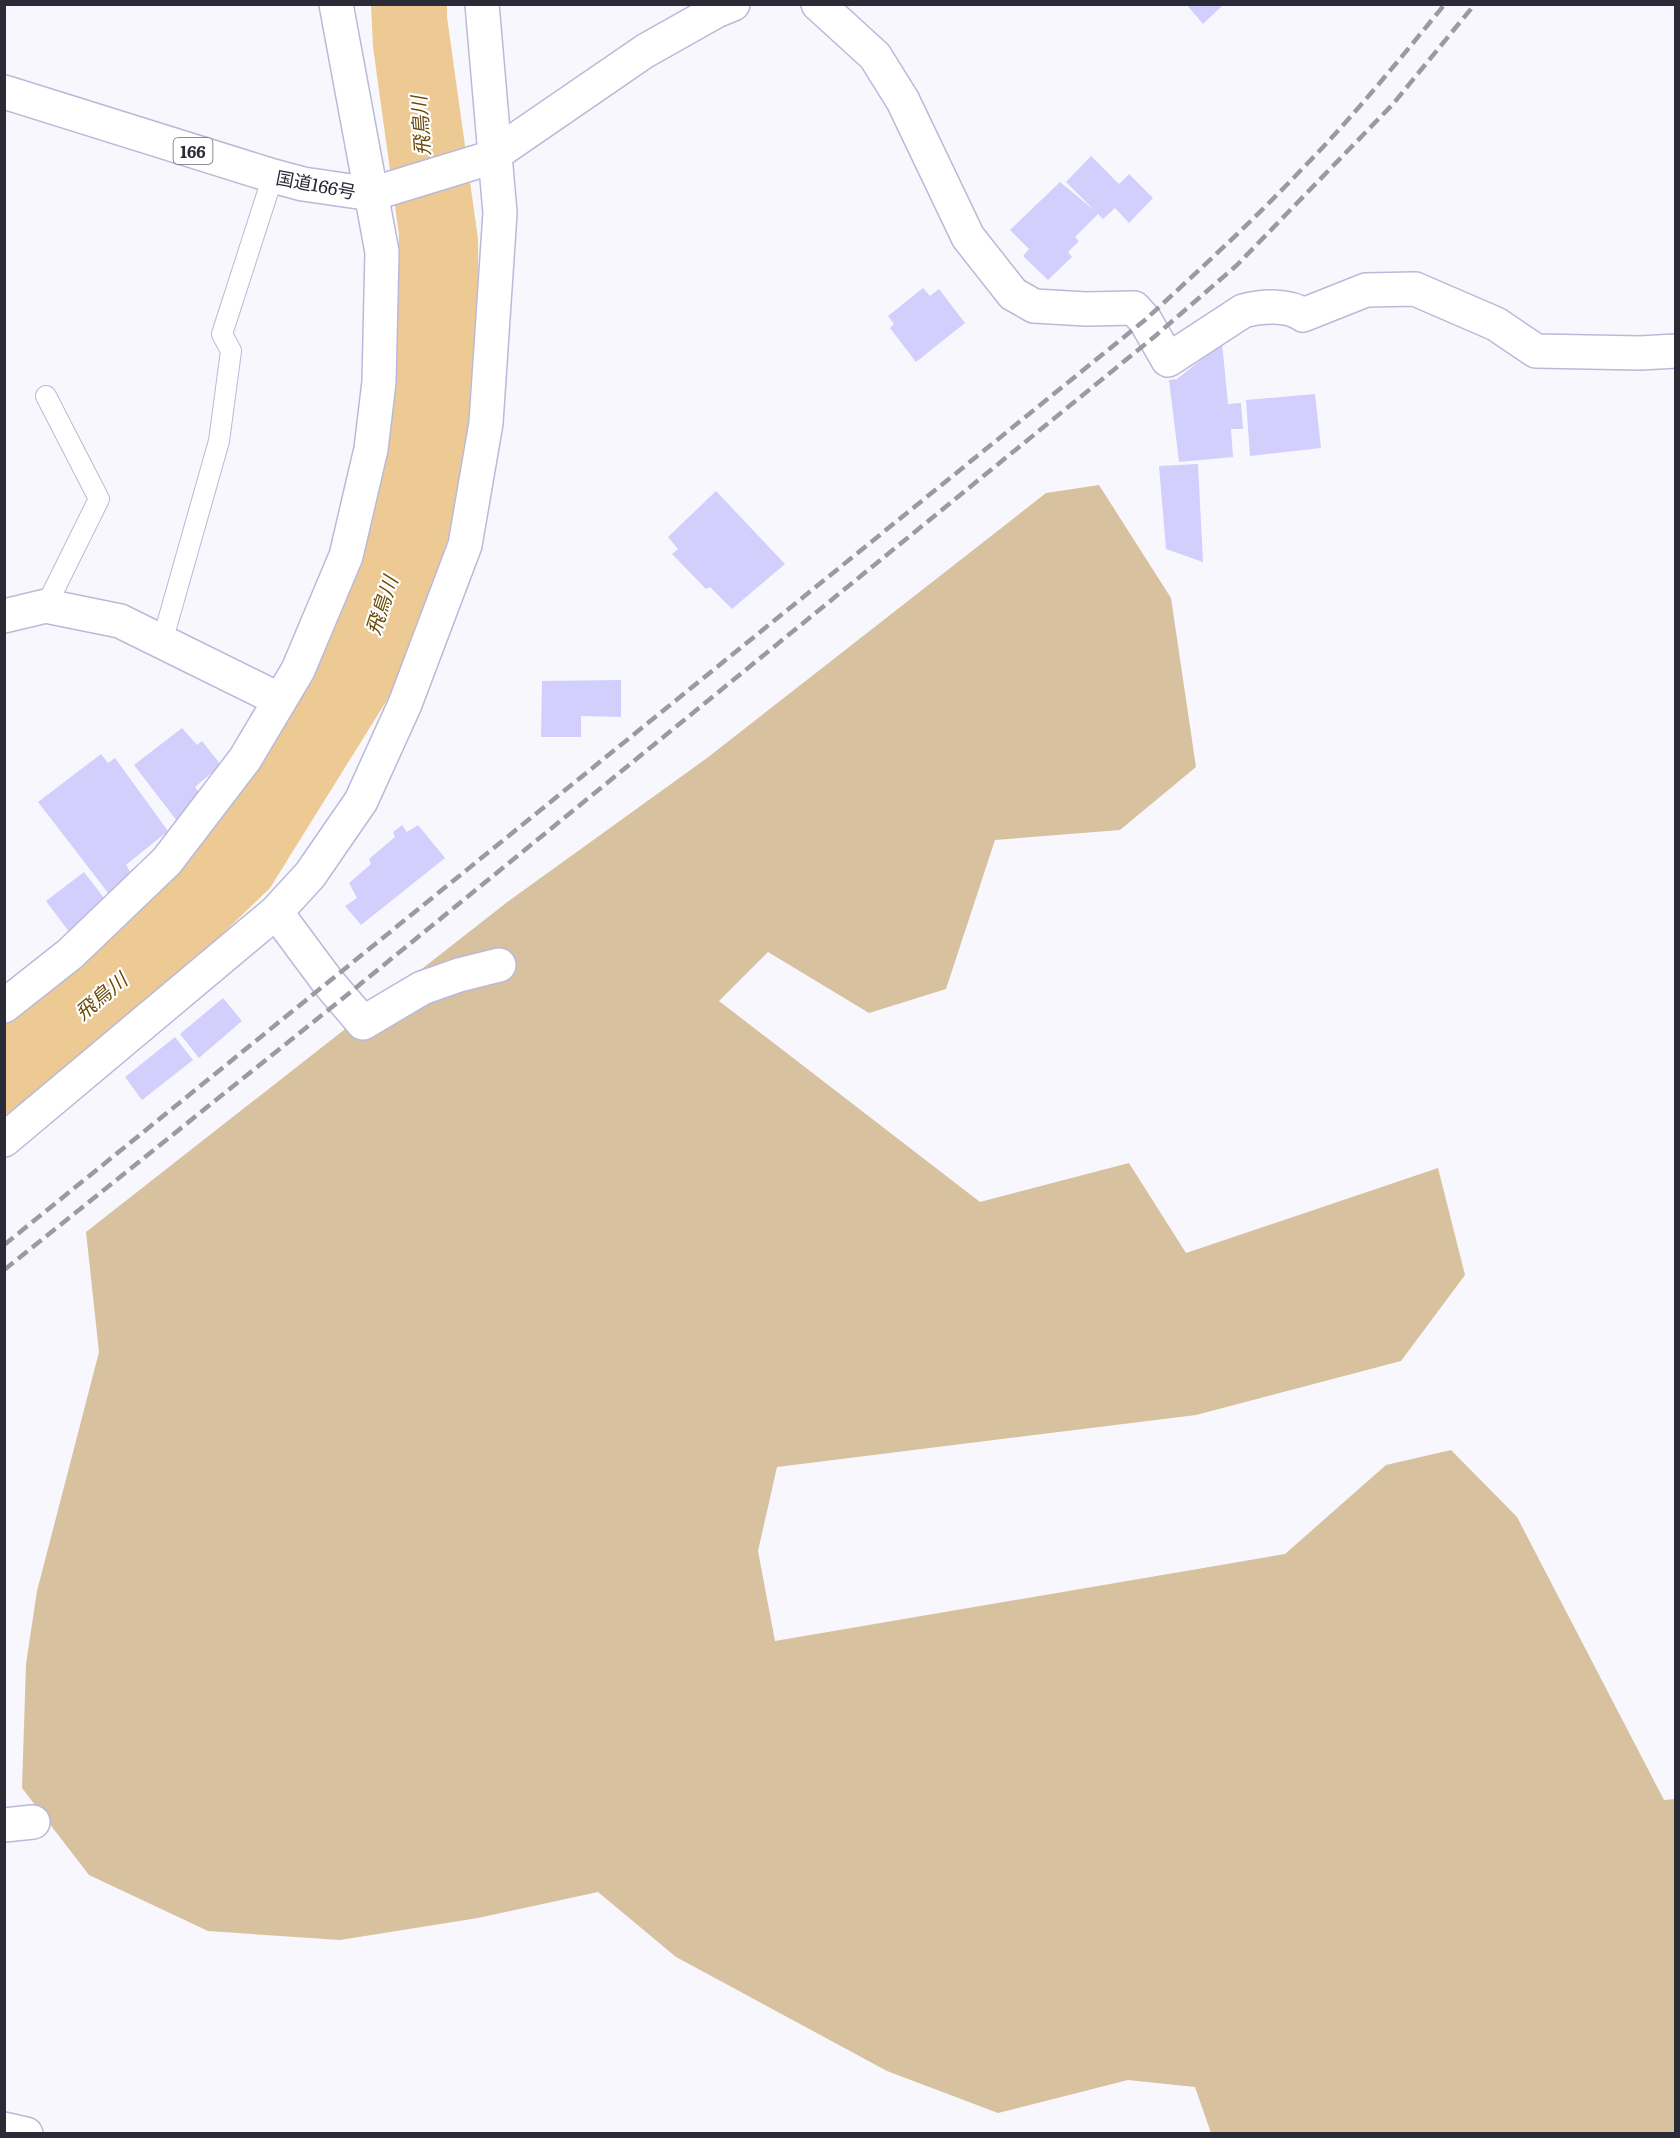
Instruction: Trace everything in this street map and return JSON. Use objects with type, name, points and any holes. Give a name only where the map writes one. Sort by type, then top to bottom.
[{"type":"main road","points":[[4,1006],[70,954],[167,861],[245,759],[298,670],[346,556],[371,449],[379,382],[382,252],[378,192],[336,4]]},
{"type":"main road","points":[[4,1140],[276,912],[310,875],[361,801],[405,704],[465,545],[486,423],[500,213],[489,157],[482,4]]},
{"type":"main road","name":"国道166号","points":[[4,92],[273,176],[303,184],[378,192],[489,157],[645,51],[716,11],[733,4]]},
{"type":"main road","points":[[818,4],[875,56],[903,101],[968,237],[1013,294],[1034,306],[1086,309],[1134,308],[1145,320],[1168,360],[1243,311],[1256,307],[1297,310],[1303,315],[1366,290],[1415,289],[1496,324],[1536,351],[1640,353],[1676,351]]},
{"type":"main road","points":[[4,616],[46,606],[120,621],[280,700]]},
{"type":"main road","points":[[276,912],[328,982],[363,1023],[422,988],[499,964]]},
{"type":"main road","points":[[4,2130],[26,2133]]},
{"type":"lane","points":[[162,642],[219,441],[231,351],[222,334],[273,176]]},
{"type":"lane","points":[[46,396],[99,499],[46,606]]},
{"type":"shaded area","points":[[1099,485],[1171,598],[1196,767],[1120,830],[995,840],[946,989],[869,1013],[768,952],[719,1001],[980,1202],[1129,1163],[1186,1253],[1438,1168],[1465,1275],[1401,1361],[1196,1415],[777,1467],[758,1551],[775,1641],[1285,1554],[1386,1465],[1451,1450],[1517,1517],[1664,1800],[1675,1799],[1675,2133],[1211,2133],[1195,2087],[1128,2080],[998,2113],[887,2071],[676,1957],[598,1892],[478,1918],[340,1940],[208,1931],[89,1875],[22,1788],[26,1664],[37,1591],[99,1352],[86,1232],[506,903],[707,758],[1046,493]]},
{"type":"water","name":"飛鳥川","points":[[371,5],[447,5],[478,239],[479,360],[459,506],[402,676],[270,888],[124,1029],[5,1115],[5,1022],[103,944],[293,705],[347,600],[376,496],[391,390],[399,235],[373,47]]},
{"type":"building","points":[[1186,4],[1224,4],[1203,24]]},
{"type":"building","points":[[1091,156],[1119,184],[1129,174],[1153,198],[1129,223],[1115,208],[1103,219],[1098,214],[1075,237],[1079,241],[1068,252],[1072,257],[1048,280],[1023,256],[1029,249],[1010,230],[1060,182],[1095,211],[1066,182]]},
{"type":"building","points":[[923,288],[930,296],[939,289],[965,323],[916,362],[890,328],[894,324],[888,316]]},
{"type":"building","points":[[1222,343],[1228,404],[1241,403],[1243,429],[1231,429],[1233,457],[1179,462],[1169,380],[1177,379]]},
{"type":"building","points":[[1315,394],[1321,448],[1250,456],[1246,400]]},
{"type":"building","points":[[1198,464],[1203,562],[1166,549],[1159,466]]},
{"type":"building","points":[[716,491],[785,564],[732,609],[710,587],[706,589],[672,554],[678,549],[668,537]]},
{"type":"building","points":[[621,680],[621,717],[581,716],[581,737],[541,737],[542,681]]},
{"type":"building","points":[[182,728],[197,745],[202,741],[221,765],[195,787],[206,802],[177,821],[134,765]]},
{"type":"building","points":[[101,754],[108,763],[115,758],[168,831],[126,865],[136,881],[112,898],[38,802]]},
{"type":"building","points":[[402,825],[407,832],[418,825],[445,858],[361,925],[345,906],[357,898],[349,883],[371,864],[369,859],[395,837],[393,832]]},
{"type":"building","points":[[84,872],[111,907],[72,936],[46,901]]},
{"type":"building","points":[[223,998],[242,1021],[199,1058],[180,1034]]},
{"type":"building","points":[[175,1037],[193,1060],[142,1100],[125,1077]]},
{"type":"railway","points":[[4,1245],[1145,320],[1244,227],[1321,149],[1445,4]]},
{"type":"railway","points":[[4,1270],[342,999],[1154,337],[1237,265],[1393,104],[1475,4]]}]
